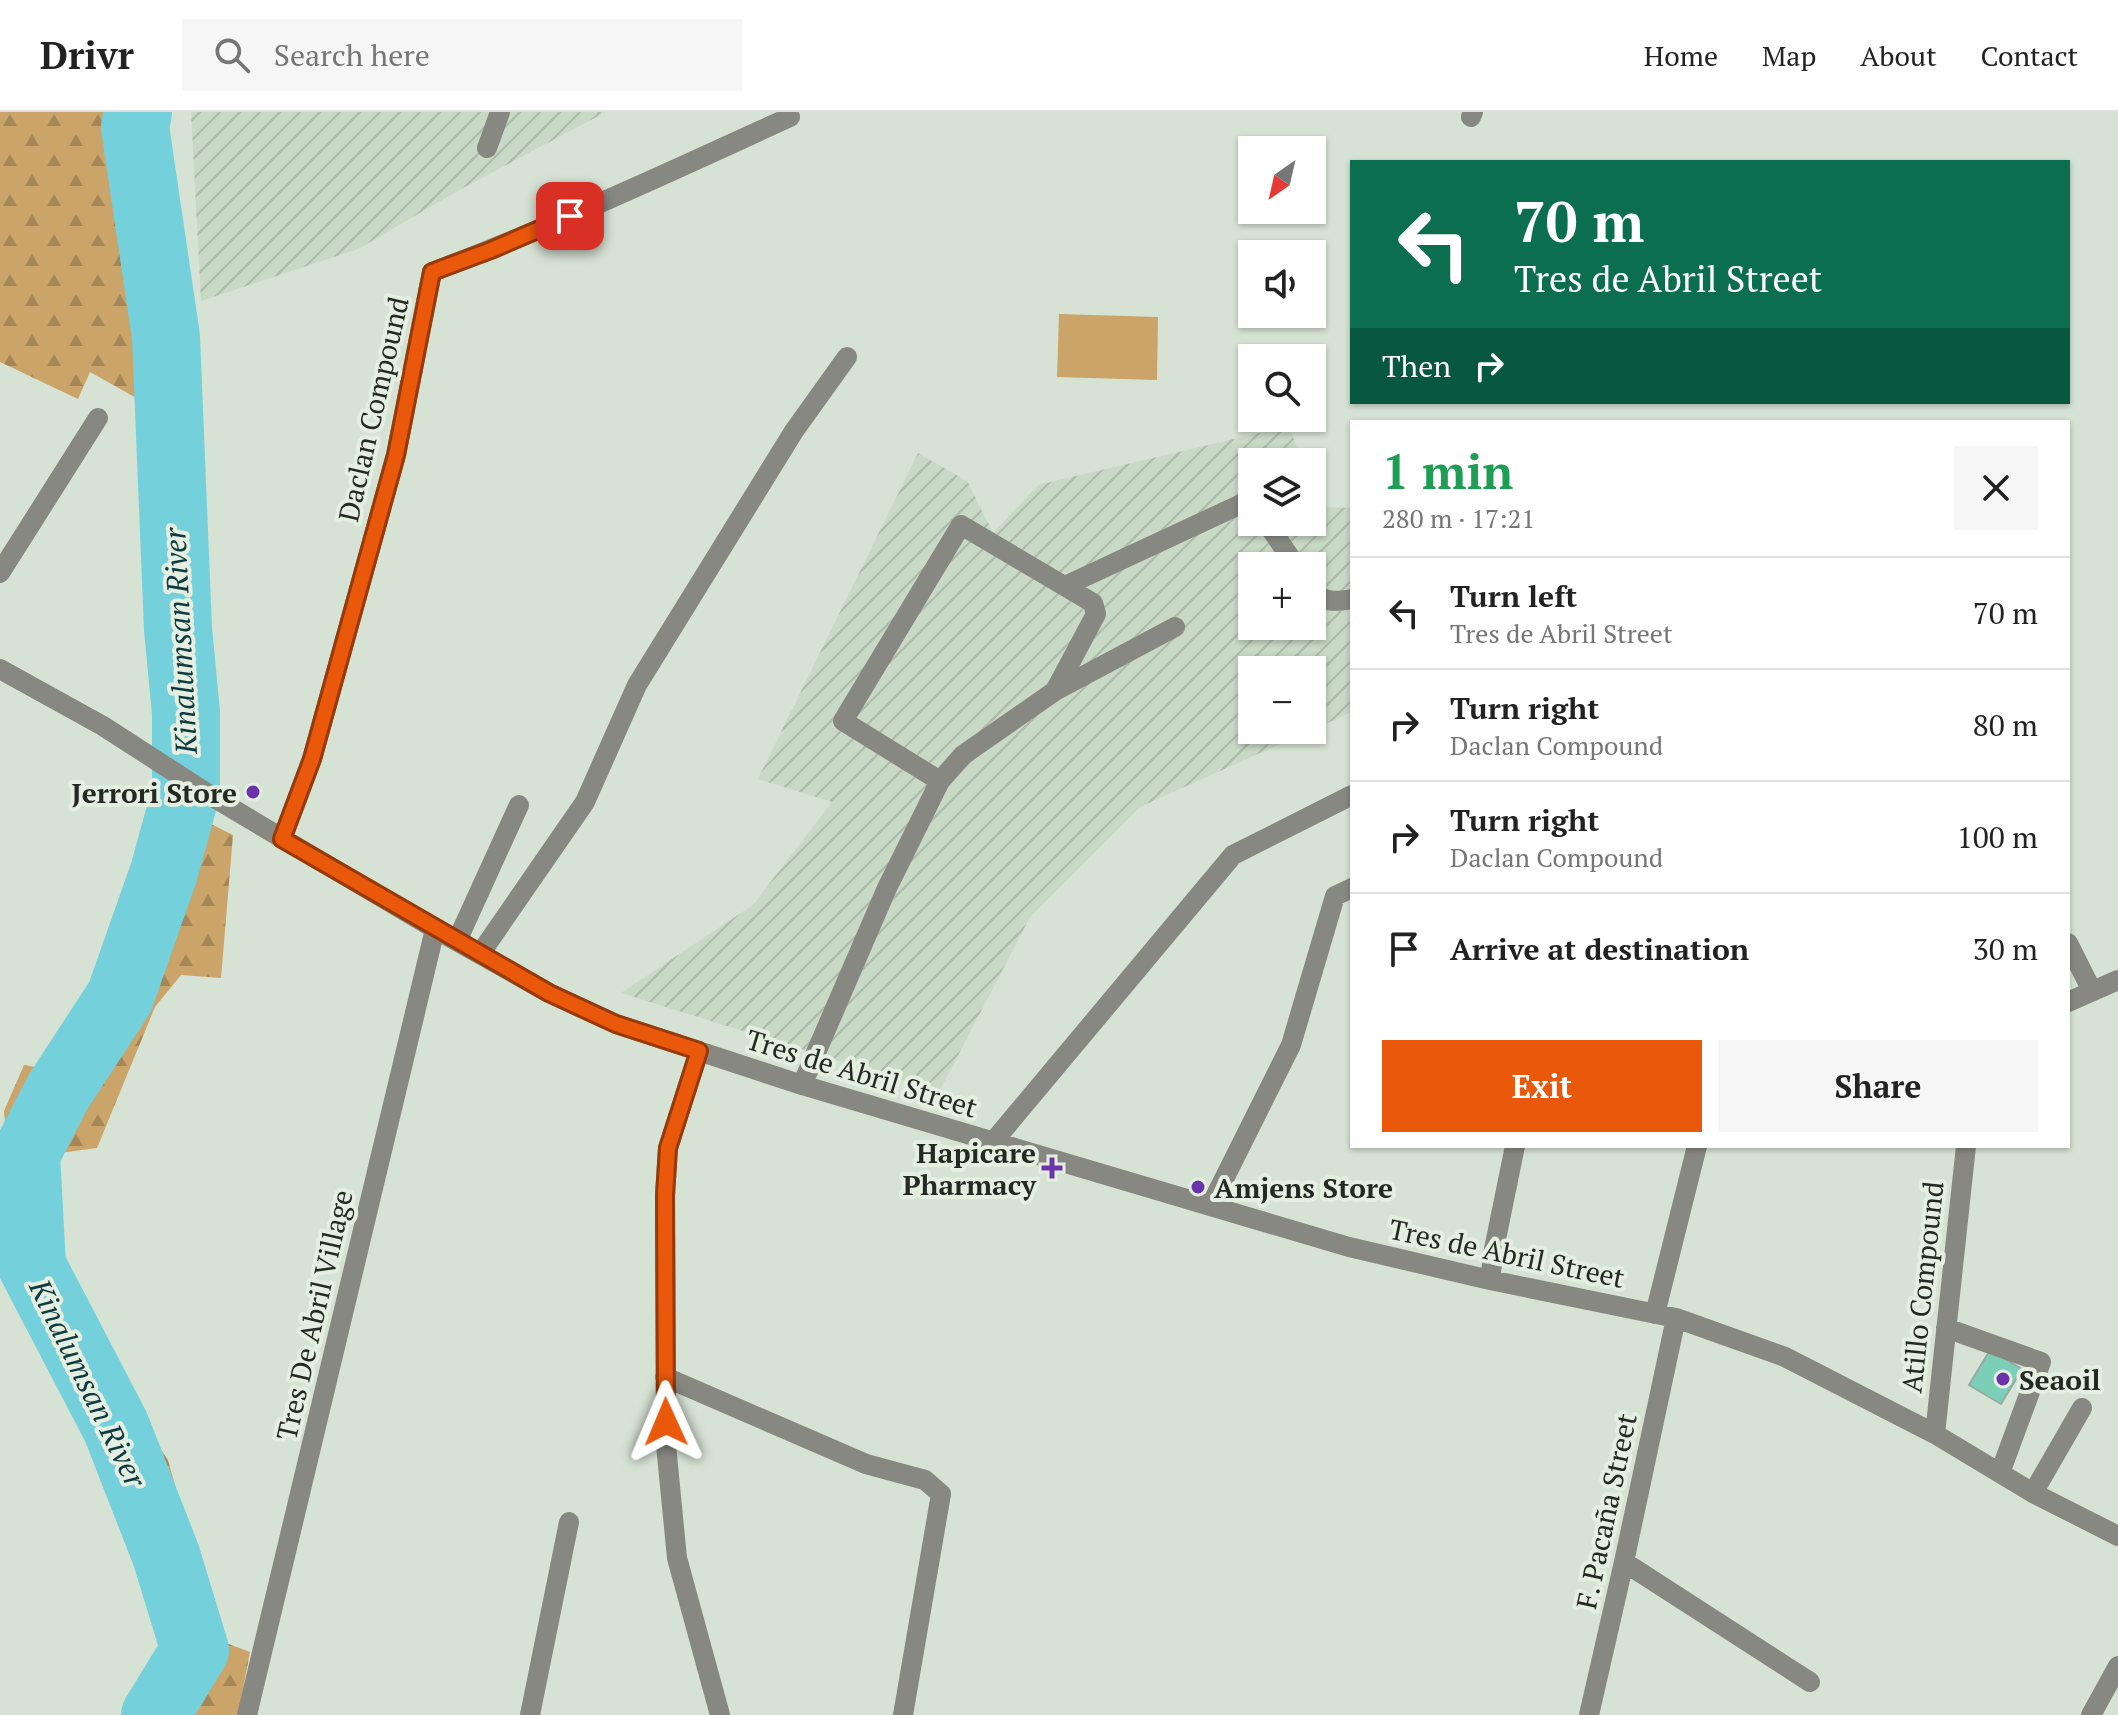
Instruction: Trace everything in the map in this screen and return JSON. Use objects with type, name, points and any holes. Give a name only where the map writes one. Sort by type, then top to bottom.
[{"type":"street","points":[[487,148],[500,112]]},
{"type":"street","name":"Daclan Compound","points":[[282,839],[312,759],[396,455],[432,272],[593,206],[790,117]]},
{"type":"street","points":[[480,954],[585,802],[637,685],[794,431],[847,357]]},
{"type":"street","points":[[0,573],[98,418]]},
{"type":"street","points":[[1065,586],[1238,506]]},
{"type":"street","points":[[940,781],[843,721],[961,525],[1093,603],[1096,614],[1055,691]]},
{"type":"street","points":[[1326,599],[1335,602],[1350,599]]},
{"type":"street","points":[[802,1085],[887,888],[940,781],[963,755],[1055,691],[1175,627]]},
{"type":"street","name":"Tres de Abril Street","points":[[0,669],[103,726],[216,799],[435,929],[549,993],[616,1024],[802,1085],[1349,1247],[1676,1318],[1785,1357],[1935,1434],[2033,1493],[2118,1536]]},
{"type":"street","points":[[993,1142],[1233,855],[1350,796]]},
{"type":"street","points":[[457,941],[519,805]]},
{"type":"street","points":[[1211,1205],[1291,1045],[1335,896],[1350,889]]},
{"type":"street","name":"Tres De Abril Village","points":[[247,1715],[435,929]]},
{"type":"street","points":[[2070,947],[2092,991]]},
{"type":"street","points":[[2070,1001],[2118,980]]},
{"type":"street","points":[[699,1051],[668,1148],[665,1195],[666,1445],[677,1558],[720,1715]]},
{"type":"street","points":[[1490,1280],[1515,1148]]},
{"type":"street","points":[[1655,1314],[1696,1148]]},
{"type":"street","name":"Atillo Compound","points":[[1935,1434],[1966,1148]]},
{"type":"street","name":"F. Pacaña Street","points":[[1589,1715],[1676,1318]]},
{"type":"street","points":[[1946,1328],[2041,1362],[2000,1473]]},
{"type":"street","points":[[665,1377],[866,1464],[925,1480],[941,1494],[903,1715]]},
{"type":"street","points":[[2033,1493],[2082,1408]]},
{"type":"street","points":[[530,1715],[569,1522]]},
{"type":"street","points":[[1624,1562],[1810,1682]]},
{"type":"street","points":[[2091,1715],[2118,1666]]},
{"type":"shaded area","points":[[191,112],[606,112],[461,189],[358,249],[201,301]]},
{"type":"shaded area","points":[[1263,432],[1291,432],[1297,448],[1238,448],[1238,536],[1326,536],[1326,507],[1350,508],[1350,713],[1326,724],[1326,656],[1238,656],[1238,744],[1280,744],[1140,807],[1030,917],[939,1092],[621,993],[753,905],[832,802],[758,779],[918,453],[967,481],[993,533],[1038,485]]},
{"type":"green space","points":[[0,112],[113,112],[147,404],[90,372],[78,399],[0,362]]},
{"type":"green space","points":[[1059,314],[1158,317],[1157,380],[1057,377]]},
{"type":"green space","points":[[175,802],[233,835],[221,978],[181,975],[155,1007],[97,1148],[45,1155],[47,1251],[97,1353],[168,1460],[218,1640],[250,1652],[238,1715],[143,1715],[171,1663],[172,1608],[85,1395],[2,1254],[8,1156],[4,1111],[24,1065],[51,1070],[118,976]]},
{"type":"building","points":[[1990,1350],[2022,1369],[2001,1404],[1969,1385]]},
{"type":"waterway","name":"Kinalumsan River","points":[[138,112],[135,127],[166,337],[178,629],[186,713],[186,792],[164,872],[120,997],[58,1092],[26,1154],[32,1266],[116,1427],[166,1555],[195,1650],[155,1715]]},
{"type":"place","name":"Jerrori Store","points":[[253,792]]},
{"type":"place","name":"Hapicare Pharmacy","points":[[1052,1168]]},
{"type":"place","name":"Amjens Store","points":[[1198,1187]]},
{"type":"place","name":"Seaoil","points":[[2003,1379]]},
{"type":"route","points":[[570,216],[432,272],[396,455],[312,759],[282,839],[549,993],[616,1024],[699,1051],[668,1148],[665,1195],[666,1422]]}]
